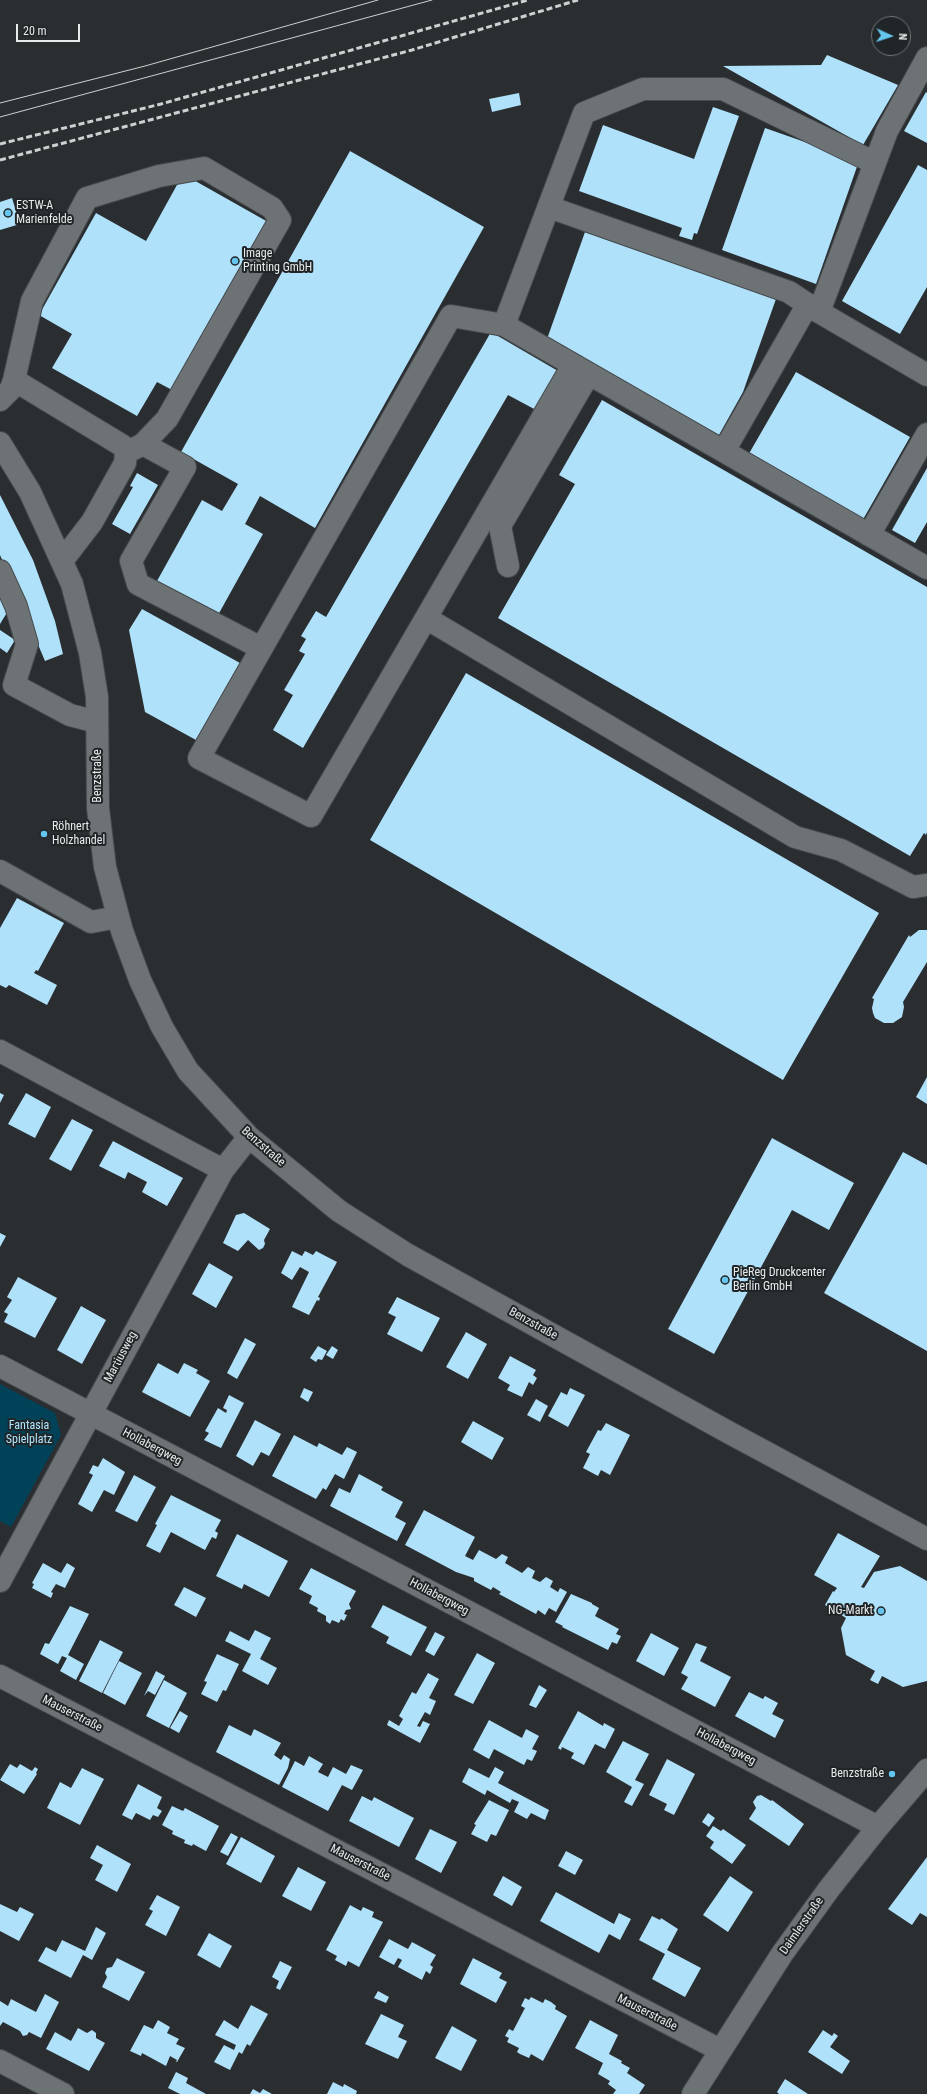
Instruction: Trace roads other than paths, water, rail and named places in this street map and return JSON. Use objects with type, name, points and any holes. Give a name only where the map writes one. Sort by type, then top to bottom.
[{"type":"street","points":[[724,451],[813,308],[875,163],[887,131],[927,58]]},
{"type":"street","points":[[504,325],[584,113],[644,89],[723,89],[875,163]]},
{"type":"street","points":[[0,400],[11,389],[20,362],[32,301],[87,198],[159,176],[204,168],[272,208],[280,220],[167,419],[134,449],[92,522],[62,561]]},
{"type":"street","points":[[549,207],[789,292],[813,308],[927,374]]},
{"type":"street","points":[[581,369],[426,618],[311,816],[199,758],[451,316],[504,325],[581,369],[724,451],[927,568]]},
{"type":"street","points":[[508,566],[500,526],[581,369]]},
{"type":"street","points":[[14,380],[123,446],[184,467],[131,561],[138,584],[261,648]]},
{"type":"street","points":[[870,535],[927,434]]},
{"type":"street","name":"Benzstraße","points":[[0,444],[6,465],[30,492],[72,584],[90,654],[97,697],[98,808],[105,867],[118,917],[140,980],[162,1027],[184,1065],[249,1137],[339,1211],[408,1255],[728,1432],[927,1539]]},
{"type":"street","points":[[0,571],[16,606],[27,644],[7,681],[70,715],[98,722]]},
{"type":"street","points":[[426,618],[795,837],[841,850],[913,887],[927,885]]},
{"type":"street","points":[[0,871],[91,922],[118,917]]},
{"type":"street","points":[[0,1051],[223,1170]]},
{"type":"street","name":"Martiusweg","points":[[0,1581],[223,1170],[249,1137]]},
{"type":"street","name":"Hollabergweg","points":[[0,1366],[90,1415],[878,1827]]},
{"type":"street","name":"Mauserstraße","points":[[0,1676],[720,2050]]},
{"type":"street","name":"Daimlerstraße","points":[[693,2094],[782,1954],[829,1888],[878,1827],[927,1770]]},
{"type":"street","points":[[0,2061],[63,2094]]},
{"type":"tram line","points":[[0,103],[145,66],[378,0]]},
{"type":"tram line","points":[[0,117],[432,0]]},
{"type":"railway","points":[[0,144],[161,104],[528,0]]},
{"type":"railway","points":[[0,160],[412,50],[578,0]]},
{"type":"place","name":"ESTW-A Marienfelde","points":[[8,213]]},
{"type":"place","name":"Image Printing GmbH","points":[[235,261]]},
{"type":"place","name":"Röhnert Holzhandel","points":[[44,834]]},
{"type":"place","name":"PieReg Druckcenter Berlin GmbH","points":[[725,1280]]},
{"type":"place","name":"NG-Markt","points":[[881,1611]]},
{"type":"place","name":"Benzstraße","points":[[892,1774]]},
{"type":"park label","name":"Fantasia Spielplatz","points":[[29,1433]]}]
